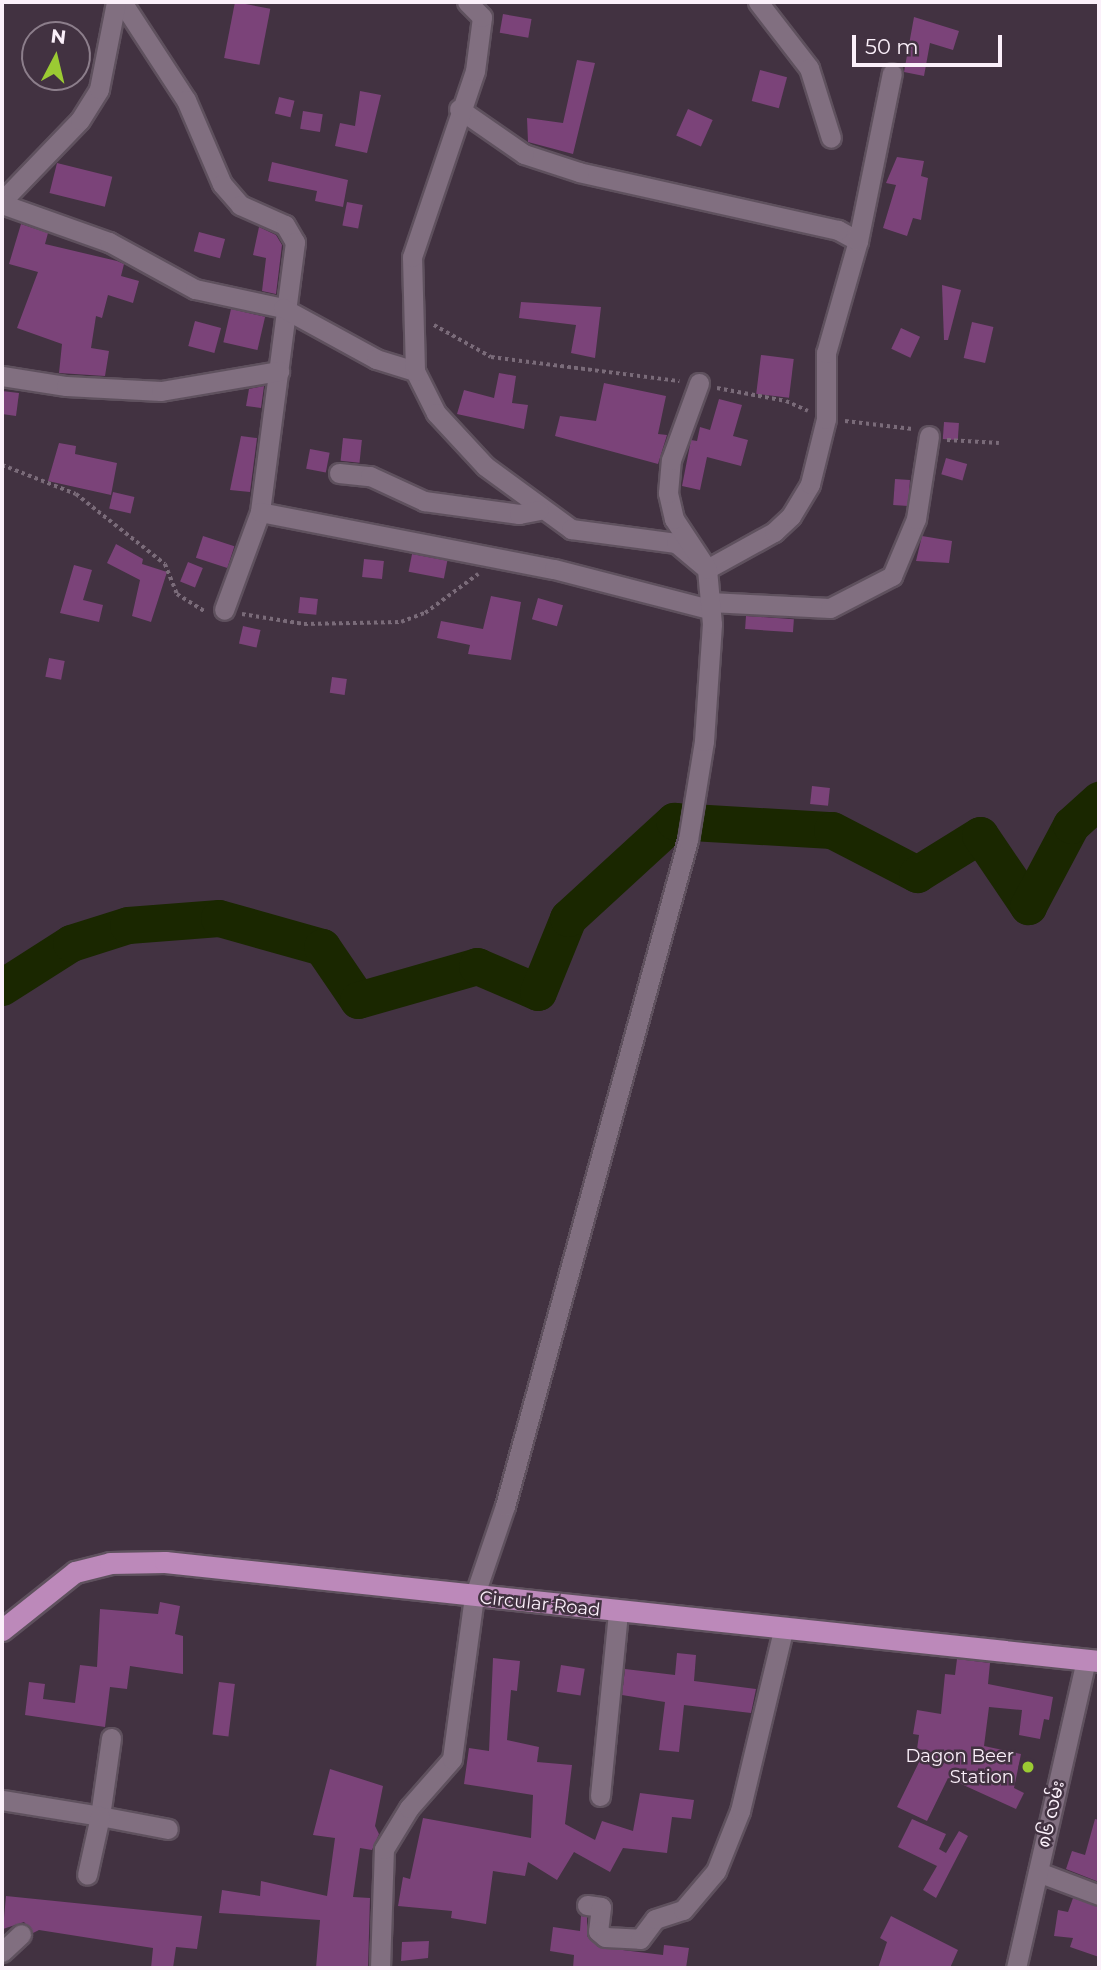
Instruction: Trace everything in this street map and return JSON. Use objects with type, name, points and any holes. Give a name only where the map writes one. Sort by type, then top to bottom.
[{"type":"main road","name":"Circular Road","points":[[2,1630],[75,1572],[110,1563],[165,1562],[783,1630],[1092,1660]]},
{"type":"street","points":[[117,2],[99,89],[80,120],[2,203],[109,242],[195,289],[289,312],[376,359],[415,371]]},
{"type":"street","points":[[122,2],[187,100],[222,184],[240,205],[293,232],[289,312],[260,512],[224,610]]},
{"type":"street","points":[[467,2],[485,9],[475,71],[459,109],[412,257],[415,371],[436,414],[485,466],[539,510],[571,529],[676,543],[707,569]]},
{"type":"street","points":[[758,2],[809,68],[831,138]]},
{"type":"street","points":[[707,569],[774,532],[791,516],[810,484],[826,419],[826,354],[858,241],[892,73]]},
{"type":"street","points":[[459,109],[524,154],[579,172],[838,230],[858,241]]},
{"type":"street","points":[[2,376],[66,386],[161,391],[279,372]]},
{"type":"street","points":[[380,1968],[384,1849],[409,1808],[452,1759],[474,1597],[505,1506],[688,840],[707,707],[707,569],[674,519],[668,493],[671,460],[699,383]]},
{"type":"street","points":[[260,512],[554,569],[709,606],[830,608],[892,576],[916,519],[929,436]]},
{"type":"street","points":[[339,473],[370,476],[424,500],[519,514],[539,510]]},
{"type":"street","points":[[600,1796],[618,1612]]},
{"type":"street","points":[[587,1905],[601,1907],[598,1931],[627,1941],[640,1939],[655,1920],[683,1910],[716,1871],[740,1811],[783,1630]]},
{"type":"street","name":"၈၆ လမ်း","points":[[1016,1968],[1092,1660]]},
{"type":"street","points":[[87,1875],[100,1816],[111,1738]]},
{"type":"street","points":[[2,1800],[168,1829]]},
{"type":"street","points":[[1038,1872],[1099,1895]]},
{"type":"street","points":[[2,1952],[22,1934]]},
{"type":"building","points":[[235,2],[270,9],[259,65],[224,58]]},
{"type":"building","points":[[503,14],[532,19],[528,38],[500,33]]},
{"type":"building","points":[[914,17],[959,31],[953,50],[930,43],[924,76],[904,72]]},
{"type":"building","points":[[577,60],[595,63],[573,154],[528,142],[527,118],[563,123]]},
{"type":"building","points":[[760,70],[787,77],[779,108],[752,101]]},
{"type":"building","points":[[360,91],[381,95],[367,153],[335,146],[340,123],[355,126]]},
{"type":"building","points":[[279,97],[295,101],[290,117],[275,113]]},
{"type":"building","points":[[688,109],[713,120],[701,146],[676,135]]},
{"type":"building","points":[[303,111],[323,114],[320,132],[300,129]]},
{"type":"building","points":[[897,157],[924,161],[921,176],[928,178],[921,220],[913,218],[907,236],[883,228],[896,185],[886,183]]},
{"type":"building","points":[[272,162],[348,180],[343,207],[315,201],[317,191],[268,181]]},
{"type":"building","points":[[57,163],[112,177],[105,207],[50,193]]},
{"type":"building","points":[[347,202],[363,205],[358,229],[342,226]]},
{"type":"building","points":[[21,224],[48,233],[45,244],[124,264],[121,276],[139,281],[133,303],[108,295],[102,318],[96,316],[91,348],[109,351],[105,376],[59,373],[62,344],[17,328],[38,272],[9,264]]},
{"type":"building","points":[[259,227],[276,235],[282,245],[276,294],[262,291],[266,258],[253,255]]},
{"type":"building","points":[[199,232],[225,239],[220,258],[194,251]]},
{"type":"building","points":[[942,285],[961,290],[948,340],[944,340]]},
{"type":"building","points":[[521,302],[601,307],[595,358],[571,353],[576,325],[519,318]]},
{"type":"building","points":[[231,309],[265,317],[257,350],[223,342]]},
{"type":"building","points":[[195,321],[221,328],[214,353],[188,346]]},
{"type":"building","points":[[972,322],[993,327],[985,363],[964,358]]},
{"type":"building","points":[[901,328],[920,337],[910,358],[891,349]]},
{"type":"building","points":[[761,355],[794,359],[789,398],[756,394]]},
{"type":"building","points":[[499,373],[516,376],[512,403],[528,405],[524,429],[457,414],[464,390],[494,398]]},
{"type":"building","points":[[604,383],[666,396],[658,434],[667,435],[658,464],[555,436],[560,416],[596,421]]},
{"type":"building","points":[[264,386],[261,408],[246,406],[249,389]]},
{"type":"building","points":[[2,391],[19,393],[16,416],[2,414]]},
{"type":"building","points":[[719,399],[742,405],[733,436],[748,440],[741,466],[707,457],[700,490],[682,486],[691,440],[697,441],[700,427],[710,430]]},
{"type":"building","points":[[944,422],[959,423],[958,440],[943,439]]},
{"type":"building","points":[[241,436],[257,438],[250,492],[230,490]]},
{"type":"building","points":[[343,438],[362,440],[359,463],[341,461]]},
{"type":"building","points":[[59,443],[76,446],[75,454],[117,463],[111,495],[48,481]]},
{"type":"building","points":[[310,449],[330,453],[326,472],[306,469]]},
{"type":"building","points":[[946,458],[967,464],[962,480],[941,474]]},
{"type":"building","points":[[895,479],[910,480],[908,506],[893,505]]},
{"type":"building","points":[[113,492],[134,497],[131,514],[109,509]]},
{"type":"building","points":[[203,536],[234,546],[227,568],[196,558]]},
{"type":"building","points":[[922,536],[952,541],[949,563],[916,561]]},
{"type":"building","points":[[116,544],[143,559],[142,564],[167,572],[151,622],[132,616],[140,580],[107,563]]},
{"type":"building","points":[[412,554],[447,561],[444,579],[409,572]]},
{"type":"building","points":[[364,559],[384,561],[382,579],[362,577]]},
{"type":"building","points":[[188,562],[203,568],[195,587],[180,581]]},
{"type":"building","points":[[74,565],[92,570],[83,600],[103,605],[99,622],[60,613]]},
{"type":"building","points":[[491,596],[521,602],[511,660],[468,654],[470,645],[437,638],[441,621],[483,629]]},
{"type":"building","points":[[300,597],[318,599],[316,615],[298,613]]},
{"type":"building","points":[[538,598],[563,605],[557,626],[532,619]]},
{"type":"building","points":[[746,616],[794,619],[793,632],[745,629]]},
{"type":"building","points":[[243,626],[261,630],[256,648],[239,644]]},
{"type":"building","points":[[49,658],[65,661],[61,680],[45,677]]},
{"type":"building","points":[[332,677],[347,679],[345,695],[330,693]]},
{"type":"building","points":[[812,786],[830,788],[828,806],[810,804]]},
{"type":"building","points":[[160,1602],[180,1606],[175,1634],[183,1636],[183,1674],[130,1666],[127,1689],[110,1687],[105,1727],[25,1715],[29,1682],[45,1684],[43,1699],[75,1703],[80,1665],[97,1667],[100,1609],[158,1614]]},
{"type":"building","points":[[677,1653],[696,1655],[694,1681],[756,1689],[751,1713],[684,1705],[679,1752],[659,1750],[665,1702],[622,1695],[625,1669],[675,1675]]},
{"type":"building","points":[[493,1658],[520,1661],[517,1691],[511,1690],[507,1740],[539,1747],[537,1762],[572,1765],[565,1824],[595,1840],[602,1821],[633,1831],[640,1793],[694,1800],[691,1819],[672,1817],[667,1853],[623,1848],[610,1872],[574,1852],[557,1880],[528,1862],[525,1876],[493,1871],[486,1924],[451,1918],[452,1911],[398,1906],[403,1877],[410,1879],[423,1818],[531,1838],[533,1795],[464,1784],[469,1748],[489,1751]]},
{"type":"building","points":[[957,1659],[990,1663],[988,1684],[1053,1697],[1049,1720],[1044,1719],[1040,1739],[1019,1735],[1022,1710],[989,1707],[984,1746],[1021,1754],[1014,1788],[1024,1793],[1016,1809],[948,1778],[927,1821],[897,1807],[925,1750],[917,1749],[919,1735],[913,1734],[917,1710],[941,1714],[945,1674],[955,1675]]},
{"type":"building","points":[[561,1665],[585,1669],[580,1695],[557,1692]]},
{"type":"building","points":[[219,1682],[235,1684],[228,1737],[213,1735]]},
{"type":"building","points":[[330,1769],[383,1786],[375,1826],[379,1834],[372,1850],[360,1848],[353,1897],[370,1898],[368,1968],[316,1968],[320,1920],[219,1913],[222,1890],[260,1896],[261,1881],[327,1896],[335,1838],[313,1835]]},
{"type":"building","points":[[912,1819],[946,1834],[939,1849],[946,1853],[959,1831],[968,1836],[936,1898],[923,1890],[937,1866],[898,1847]]},
{"type":"building","points":[[1095,1819],[1099,1820],[1099,1882],[1066,1869],[1072,1851],[1085,1855]]},
{"type":"building","points":[[6,1896],[202,1916],[197,1949],[176,1947],[173,1968],[151,1968],[153,1948],[39,1930],[33,1933],[24,1922],[3,1929]]},
{"type":"building","points":[[1073,1898],[1099,1907],[1099,1957],[1070,1947],[1073,1938],[1054,1936],[1058,1910],[1068,1912]]},
{"type":"building","points":[[581,1916],[587,1917],[587,1936],[598,1947],[663,1955],[664,1945],[689,1948],[686,1968],[573,1968],[574,1955],[550,1951],[553,1927],[580,1931]]},
{"type":"building","points":[[891,1916],[958,1950],[950,1968],[878,1968],[887,1942],[880,1938]]},
{"type":"building","points":[[429,1941],[428,1958],[401,1961],[402,1942]]},
{"type":"waterway","points":[[2,987],[71,943],[128,925],[219,918],[322,947],[358,1000],[477,966],[538,992],[568,918],[674,821],[832,830],[917,874],[980,835],[1028,906],[1071,825],[1099,800]]},
{"type":"place","name":"Dagon Beer Station","points":[[1028,1767]]}]
